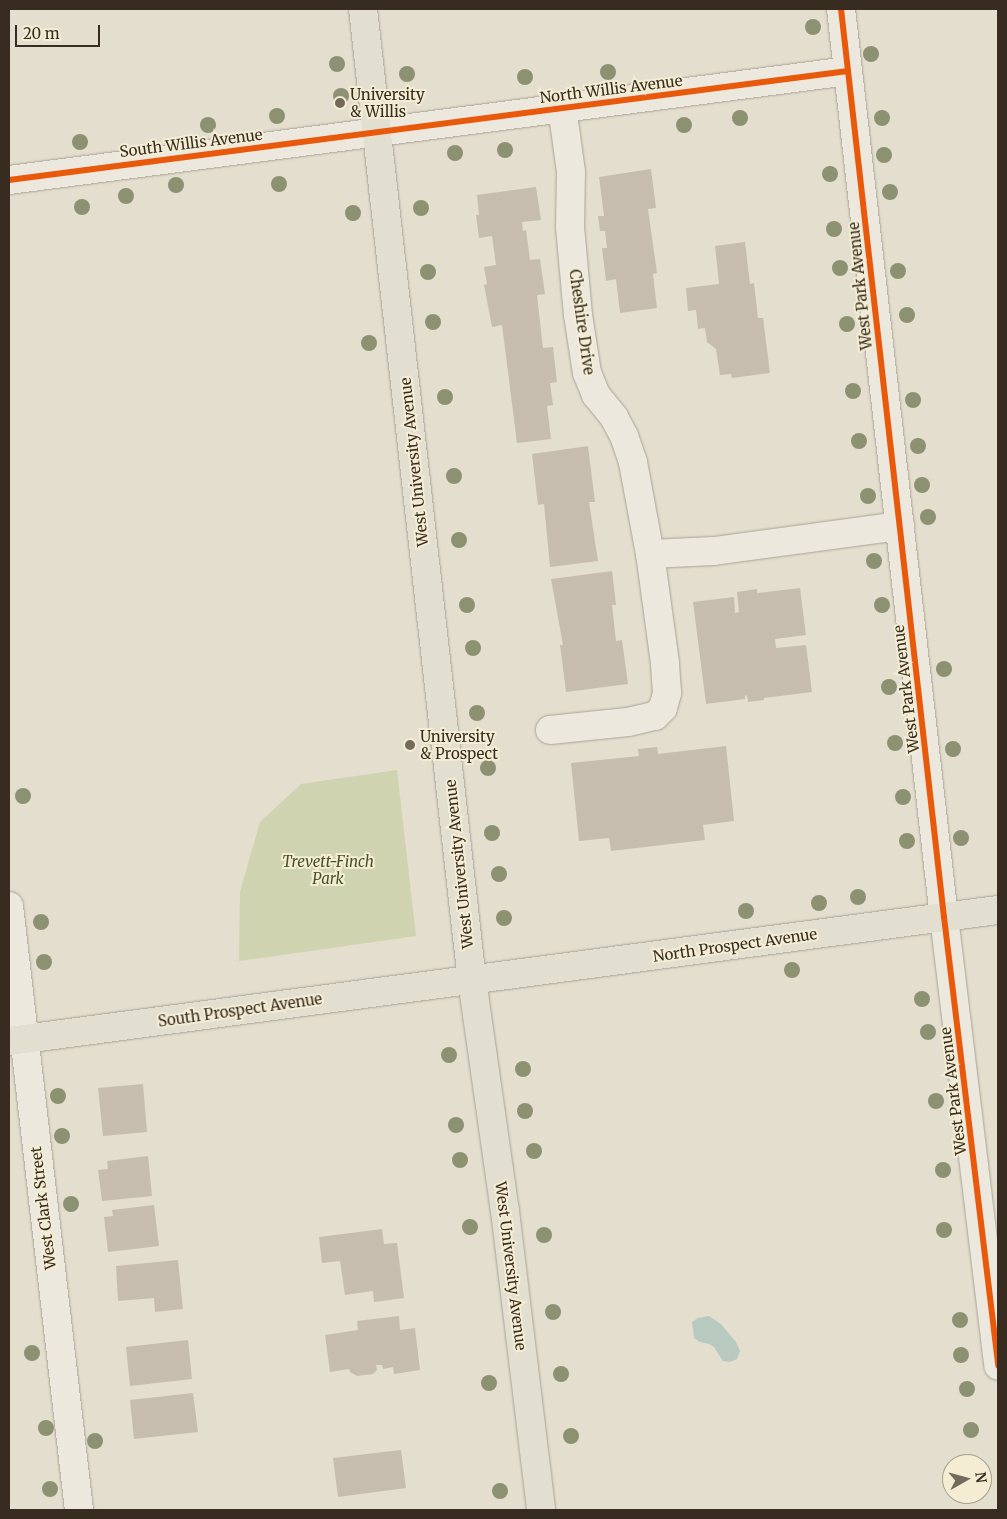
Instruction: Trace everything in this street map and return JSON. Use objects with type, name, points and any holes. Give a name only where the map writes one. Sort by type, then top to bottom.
[{"type":"main road","name":"West University Avenue","points":[[363,9],[472,980],[505,1211],[541,1510]]},
{"type":"main road","name":"North Prospect Avenue","points":[[472,980],[998,910]]},
{"type":"main road","name":"South Prospect Avenue","points":[[16,1040],[472,980]]},
{"type":"street","name":"West Park Avenue","points":[[841,9],[944,917],[994,1286],[998,1366]]},
{"type":"street","name":"North Willis Avenue","points":[[377,132],[848,70]]},
{"type":"street","name":"Cheshire Drive","points":[[550,730],[628,722],[655,716],[663,708],[666,694],[665,663],[650,554],[633,462],[624,436],[614,416],[596,395],[587,374],[578,315],[570,227],[571,172],[562,108]]},
{"type":"street","name":"South Willis Avenue","points":[[9,180],[377,132]]},
{"type":"street","points":[[650,554],[714,551],[900,526]]},
{"type":"street","name":"West Clark Street","points":[[9,906],[16,1040],[79,1510]]},
{"type":"green space","name":"Trevett-Finch Park","points":[[397,770],[416,936],[239,961],[240,892],[260,822],[301,784]]},
{"type":"shaded area","points":[[709,1316],[721,1324],[736,1342],[740,1351],[737,1359],[730,1362],[723,1361],[714,1347],[694,1338],[692,1322],[698,1318]]},
{"type":"building","points":[[651,169],[656,208],[648,209],[657,273],[653,274],[657,308],[620,313],[616,279],[606,281],[602,248],[607,248],[605,231],[600,231],[598,216],[604,216],[599,177]]},
{"type":"building","points":[[536,187],[541,220],[522,222],[523,231],[526,230],[530,260],[540,259],[545,294],[537,295],[543,348],[553,347],[557,382],[550,383],[553,405],[547,406],[551,439],[517,443],[502,325],[492,327],[484,285],[487,284],[484,267],[496,265],[492,236],[479,238],[476,215],[479,215],[477,195]]},
{"type":"building","points":[[745,242],[750,284],[754,283],[758,318],[763,318],[770,373],[732,378],[731,374],[720,375],[716,349],[707,342],[705,328],[698,329],[696,310],[688,311],[686,288],[719,284],[715,246]]},
{"type":"building","points":[[588,446],[595,502],[589,502],[598,561],[550,567],[544,504],[538,505],[532,454]]},
{"type":"building","points":[[612,571],[616,605],[612,605],[616,641],[622,640],[628,684],[566,692],[560,645],[563,645],[551,579]]},
{"type":"building","points":[[800,588],[806,635],[775,639],[776,648],[806,645],[812,692],[748,702],[747,695],[745,699],[706,704],[693,602],[734,597],[735,613],[739,612],[737,592],[757,589],[757,593]]},
{"type":"building","points":[[726,746],[734,821],[703,825],[705,840],[611,851],[609,838],[579,841],[571,763],[639,756],[638,749],[657,747],[658,754]]},
{"type":"building","points":[[143,1084],[147,1132],[103,1136],[98,1088]]},
{"type":"building","points":[[148,1156],[152,1196],[102,1201],[98,1170],[108,1169],[107,1161]]},
{"type":"building","points":[[154,1205],[159,1246],[108,1252],[104,1217],[113,1216],[112,1210]]},
{"type":"building","points":[[382,1229],[384,1244],[397,1243],[404,1298],[374,1302],[373,1291],[345,1295],[340,1261],[322,1263],[319,1237]]},
{"type":"building","points":[[178,1260],[183,1309],[155,1312],[154,1298],[118,1301],[116,1266]]},
{"type":"building","points":[[399,1316],[400,1330],[415,1328],[420,1370],[394,1374],[393,1367],[383,1369],[382,1365],[376,1365],[377,1370],[373,1374],[357,1376],[350,1372],[349,1369],[330,1372],[325,1335],[358,1330],[357,1321]]},
{"type":"building","points":[[188,1340],[192,1379],[130,1386],[126,1347]]},
{"type":"building","points":[[193,1393],[198,1432],[134,1439],[130,1400]]},
{"type":"building","points":[[401,1450],[406,1488],[338,1497],[333,1458]]},
{"type":"cycle path","points":[[841,9],[944,917],[998,1366]]},
{"type":"cycle path","points":[[9,180],[848,71]]},
{"type":"place","name":"University & Willis","points":[[340,103]]},
{"type":"place","name":"University & Prospect","points":[[410,745]]}]
